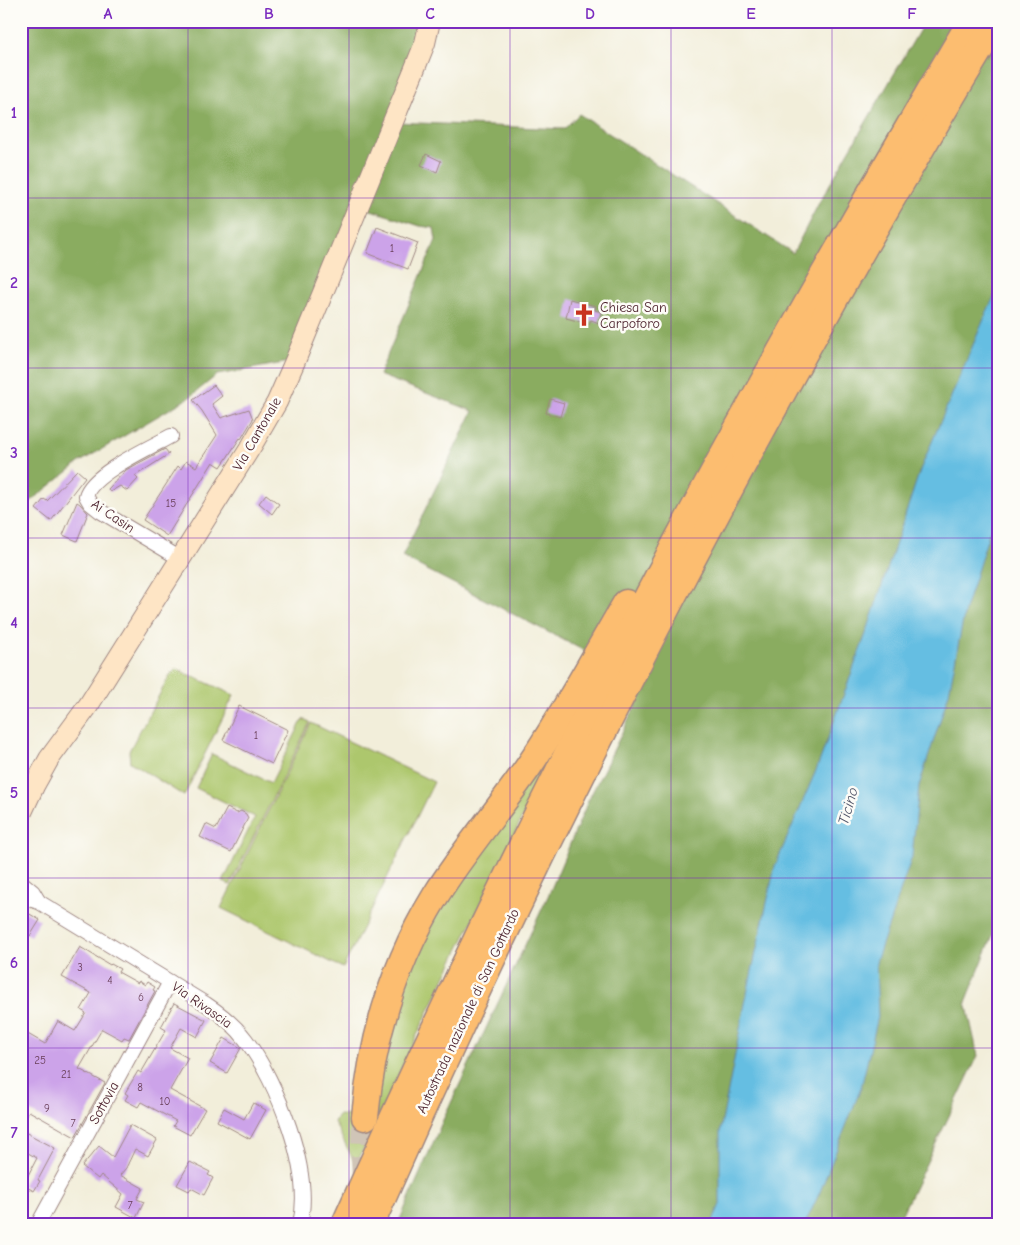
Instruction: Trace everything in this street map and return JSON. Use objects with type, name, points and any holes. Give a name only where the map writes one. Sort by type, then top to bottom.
[{"type":"highway","points":[[346,1224],[450,995],[531,826],[635,621],[792,330],[899,142],[971,21]]},
{"type":"highway","name":"Autostrada nazionale di San Gottardo","points":[[371,1224],[456,1035],[569,800],[679,586],[776,405],[878,224],[997,21]]},
{"type":"highway","points":[[366,1117],[370,1072],[382,1015],[398,971],[420,922],[449,876],[548,736],[704,467],[724,454]]},
{"type":"main road","name":"Via Cantonale","points":[[21,814],[49,759],[88,706],[277,402],[412,77],[425,43],[430,21]]},
{"type":"street","name":"Ai Casin","points":[[171,436],[108,471],[91,485],[86,496],[90,503],[100,511],[181,559]]},
{"type":"street","name":"Via Rivascia","points":[[21,882],[33,892],[39,902]]},
{"type":"street","name":"Via Rivascia","points":[[21,896],[39,902],[206,1004],[229,1021],[245,1039],[261,1063],[279,1100],[292,1137],[301,1176],[303,1212],[300,1224]]},
{"type":"street","name":"Sottovia","points":[[38,1224],[170,982]]},
{"type":"green space","points":[[21,21],[430,21],[394,122],[564,129],[579,114],[793,253],[820,201],[925,21],[999,21],[999,920],[966,1002],[978,1056],[897,1224],[398,1224],[443,1120],[549,894],[588,801],[647,683],[402,557],[473,411],[379,375],[436,240],[434,228],[420,226],[359,206],[295,361],[217,375],[190,397],[80,462],[26,505],[24,490],[21,488]]},
{"type":"green space","points":[[176,669],[234,695],[184,796],[130,762],[129,751],[170,675]]},
{"type":"green space","points":[[303,719],[310,722],[230,885],[223,882],[255,817],[196,788],[212,754],[271,783]]},
{"type":"green space","points":[[311,723],[434,782],[343,968],[221,908]]},
{"type":"green space","points":[[561,732],[517,829],[379,1116],[376,1114],[374,1078],[414,945]]},
{"type":"green space","points":[[338,1115],[378,1118],[356,1165],[334,1122]]},
{"type":"water","name":"Ticino","points":[[999,287],[999,502],[965,610],[949,693],[919,786],[912,857],[876,962],[878,1017],[861,1088],[820,1192],[805,1224],[712,1224],[720,1204],[720,1132],[746,998],[775,866],[817,768],[868,628],[920,470]]},
{"type":"building","points":[[426,154],[441,161],[437,172],[421,165]]},
{"type":"building","points":[[377,227],[418,243],[408,269],[367,253]]},
{"type":"building","name":"Chiesa San Carpoforo","points":[[570,299],[596,306],[595,310],[602,312],[599,323],[591,320],[589,324],[566,318]]},
{"type":"building","points":[[214,385],[222,396],[212,404],[221,418],[249,409],[253,419],[221,467],[213,462],[167,536],[143,520],[178,466],[181,469],[186,461],[196,467],[217,435],[193,400]]},
{"type":"building","points":[[550,399],[564,403],[560,417],[546,413]]},
{"type":"building","points":[[165,449],[169,454],[135,476],[138,479],[127,491],[120,486],[110,492],[108,489],[126,470]]},
{"type":"building","points":[[77,470],[85,477],[51,521],[36,509],[44,499],[47,501]]},
{"type":"building","points":[[266,494],[279,504],[272,514],[259,503]]},
{"type":"building","points":[[77,502],[88,513],[77,541],[63,535]]},
{"type":"building","points":[[239,706],[288,730],[272,764],[223,740]]},
{"type":"building","points":[[227,808],[237,813],[241,811],[248,818],[231,852],[200,837],[206,824],[216,829]]},
{"type":"building","points":[[21,909],[40,920],[30,936],[21,930]]},
{"type":"building","points":[[80,947],[120,969],[118,972],[138,983],[139,981],[145,985],[147,982],[155,987],[153,990],[155,991],[129,1039],[124,1037],[122,1040],[102,1029],[79,1069],[105,1083],[75,1137],[29,1111],[21,1124],[21,1041],[26,1033],[45,1044],[58,1021],[75,1031],[86,1013],[81,1010],[91,993],[62,977]]},
{"type":"building","points":[[174,1003],[206,1020],[197,1037],[181,1028],[170,1048],[188,1058],[170,1090],[205,1109],[190,1135],[173,1126],[176,1121],[141,1102],[138,1107],[125,1100],[128,1095],[125,1093],[138,1071],[141,1073],[166,1030],[161,1027]]},
{"type":"building","points":[[224,1038],[241,1048],[227,1073],[210,1063]]},
{"type":"building","points":[[253,1103],[266,1110],[250,1139],[217,1121],[224,1108],[244,1119]]},
{"type":"building","points":[[130,1125],[157,1140],[148,1156],[135,1149],[126,1168],[120,1175],[143,1188],[137,1199],[144,1202],[136,1218],[116,1207],[123,1194],[101,1175],[98,1179],[82,1166],[99,1146],[113,1157]]},
{"type":"building","points":[[21,1130],[55,1148],[34,1191],[23,1185],[37,1158],[21,1149]]},
{"type":"building","points":[[190,1162],[210,1172],[208,1175],[213,1178],[204,1195],[191,1188],[189,1191],[177,1185]]},
{"type":"tunnel","points":[[365,1117],[365,1186]]},
{"type":"place","name":"Chiesa San Carpoforo","points":[[584,315]]}]
